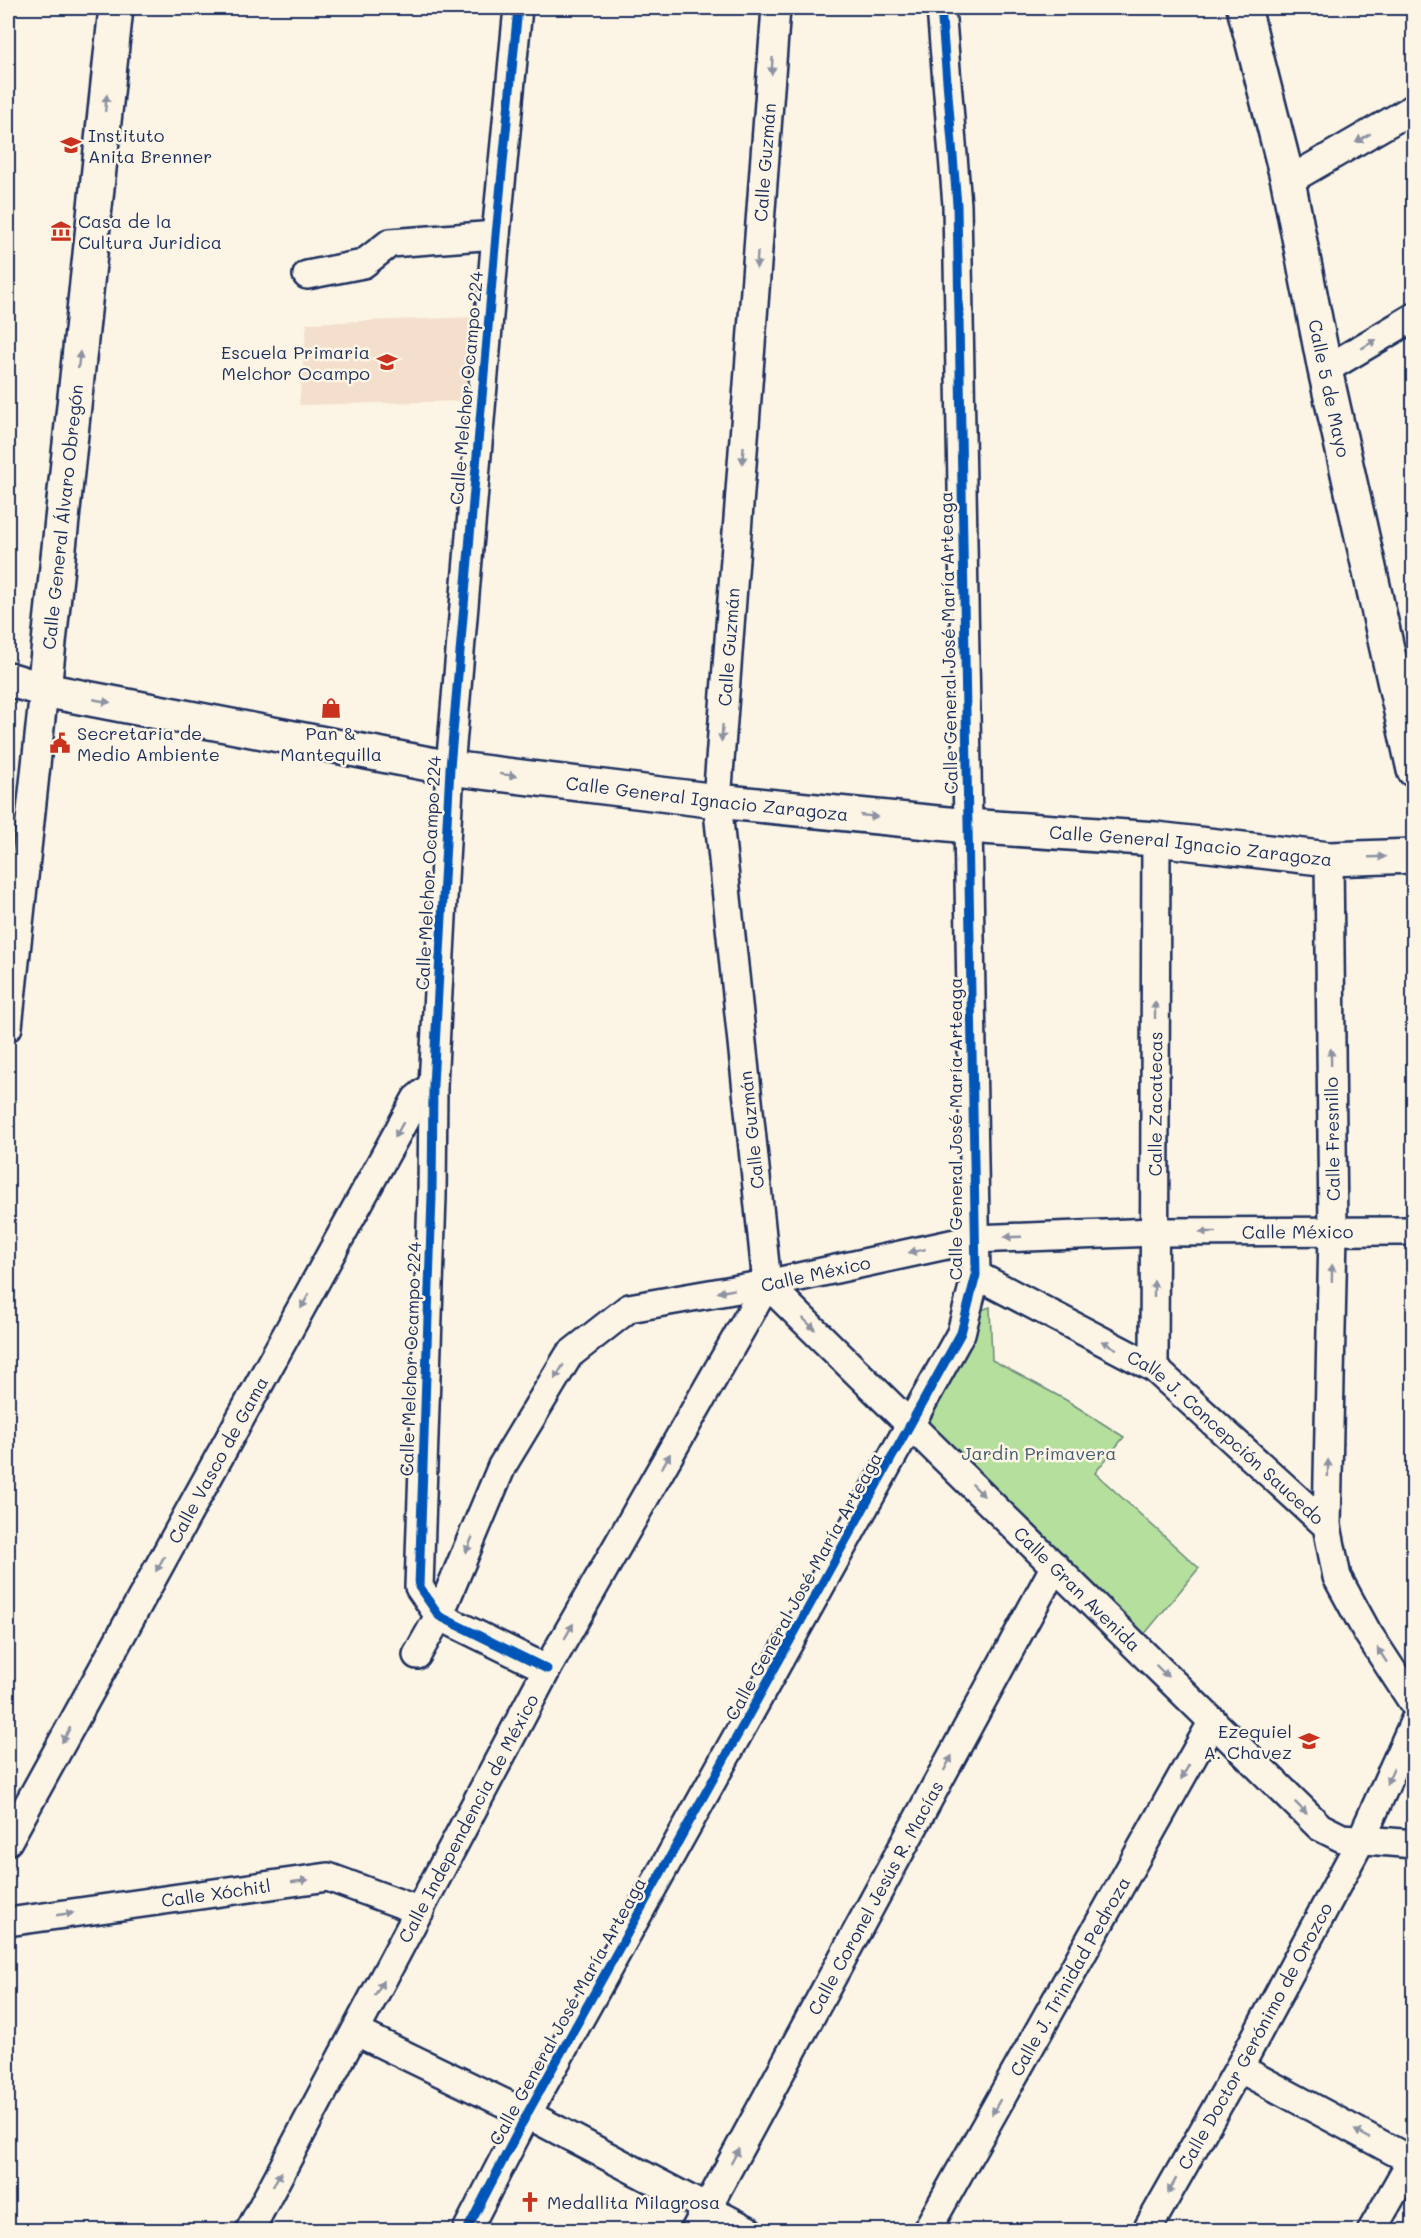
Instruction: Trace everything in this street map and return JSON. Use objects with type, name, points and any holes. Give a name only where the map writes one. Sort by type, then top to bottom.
[{"type":"main road","name":"Calle General Álvaro Obregón","points":[[44,690],[116,8]]},
{"type":"main road","name":"Calle 5 de Mayo","points":[[1245,8],[1288,182],[1325,370],[1413,766]]},
{"type":"main road","name":"Calle General Ignacio Zaragoza","points":[[8,679],[44,690],[450,768],[717,801],[968,826],[1156,839],[1329,859],[1413,856]]},
{"type":"street","name":"Calle Melchor Ocampo 224","points":[[518,8],[450,768],[434,1084],[419,1587],[439,1616],[548,1669]]},
{"type":"street","name":"Calle Guzmán","points":[[767,1284],[717,801],[776,8]]},
{"type":"street","name":"Calle General José María Arteaga","points":[[467,2230],[527,2114],[961,1333],[976,1275],[957,205],[941,8]]},
{"type":"street","points":[[1288,182],[1413,108]]},
{"type":"street","points":[[307,275],[363,264],[390,243],[496,235]]},
{"type":"street","points":[[1325,370],[1413,317]]},
{"type":"street","name":"Calle General Álvaro Obregón","points":[[8,1013],[44,690]]},
{"type":"street","name":"Calle Zacatecas","points":[[1154,1368],[1156,839]]},
{"type":"street","name":"Calle Fresnillo","points":[[1327,1526],[1333,1231],[1329,859]]},
{"type":"street","name":"Calle Vasco de Gama","points":[[8,1841],[410,1109],[416,1099],[434,1084]]},
{"type":"street","name":"Calle México","points":[[417,1655],[439,1616],[502,1466],[569,1355],[629,1308],[767,1284],[974,1239],[1154,1232],[1413,1231]]},
{"type":"street","name":"Calle J. Concepción Saucedo","points":[[976,1275],[1154,1368],[1327,1526],[1337,1577],[1367,1632],[1413,1704]]},
{"type":"street","name":"Calle Gran Avenida","points":[[767,1284],[1320,1827],[1342,1838],[1413,1844]]},
{"type":"street","name":"Calle Independencia de México","points":[[250,2230],[548,1669],[767,1284]]},
{"type":"street","name":"Calle Coronel Jesús R. Macías","points":[[701,2219],[1055,1566]]},
{"type":"street","name":"Calle J. Trinidad Pedroza","points":[[927,2230],[1213,1721]]},
{"type":"street","name":"Calle Doctor Gerónimo de Orozco","points":[[1147,2230],[1239,2068],[1362,1840],[1413,1722]]},
{"type":"street","name":"Calle Xóchitl","points":[[8,1922],[328,1877],[420,1911]]},
{"type":"street","points":[[357,2032],[527,2114],[701,2219],[748,2230]]},
{"type":"street","points":[[1239,2068],[1413,2159],[1372,2230]]},
{"type":"shaded area","name":"Escuela Primaria Melchor Ocampo","points":[[475,317],[468,401],[299,405],[307,323]]},
{"type":"green space","name":"Jardin Primavera","points":[[990,1307],[992,1360],[1066,1400],[1124,1437],[1095,1473],[1199,1568],[1143,1636],[935,1433],[928,1420],[978,1311]]},
{"type":"cycle path","points":[[518,8],[450,768],[433,1085],[432,1196],[419,1587],[439,1616],[547,1669]]},
{"type":"cycle path","points":[[467,2230],[527,2114],[961,1333],[976,1275],[957,205],[941,8]]},
{"type":"place","name":"Instituto Anita Brenner","points":[[71,145]]},
{"type":"place","name":"Casa de la Cultura Juridica","points":[[61,231]]},
{"type":"place","name":"Escuela Primaria Melchor Ocampo","points":[[387,362]]},
{"type":"place","name":"Pan & Mantequilla","points":[[331,708]]},
{"type":"place","name":"Secretaria de Medio Ambiente","points":[[60,743]]},
{"type":"place","name":"Ezequiel A. Chavez","points":[[1309,1741]]},
{"type":"place","name":"Medallita Milagrosa","points":[[530,2202]]}]
